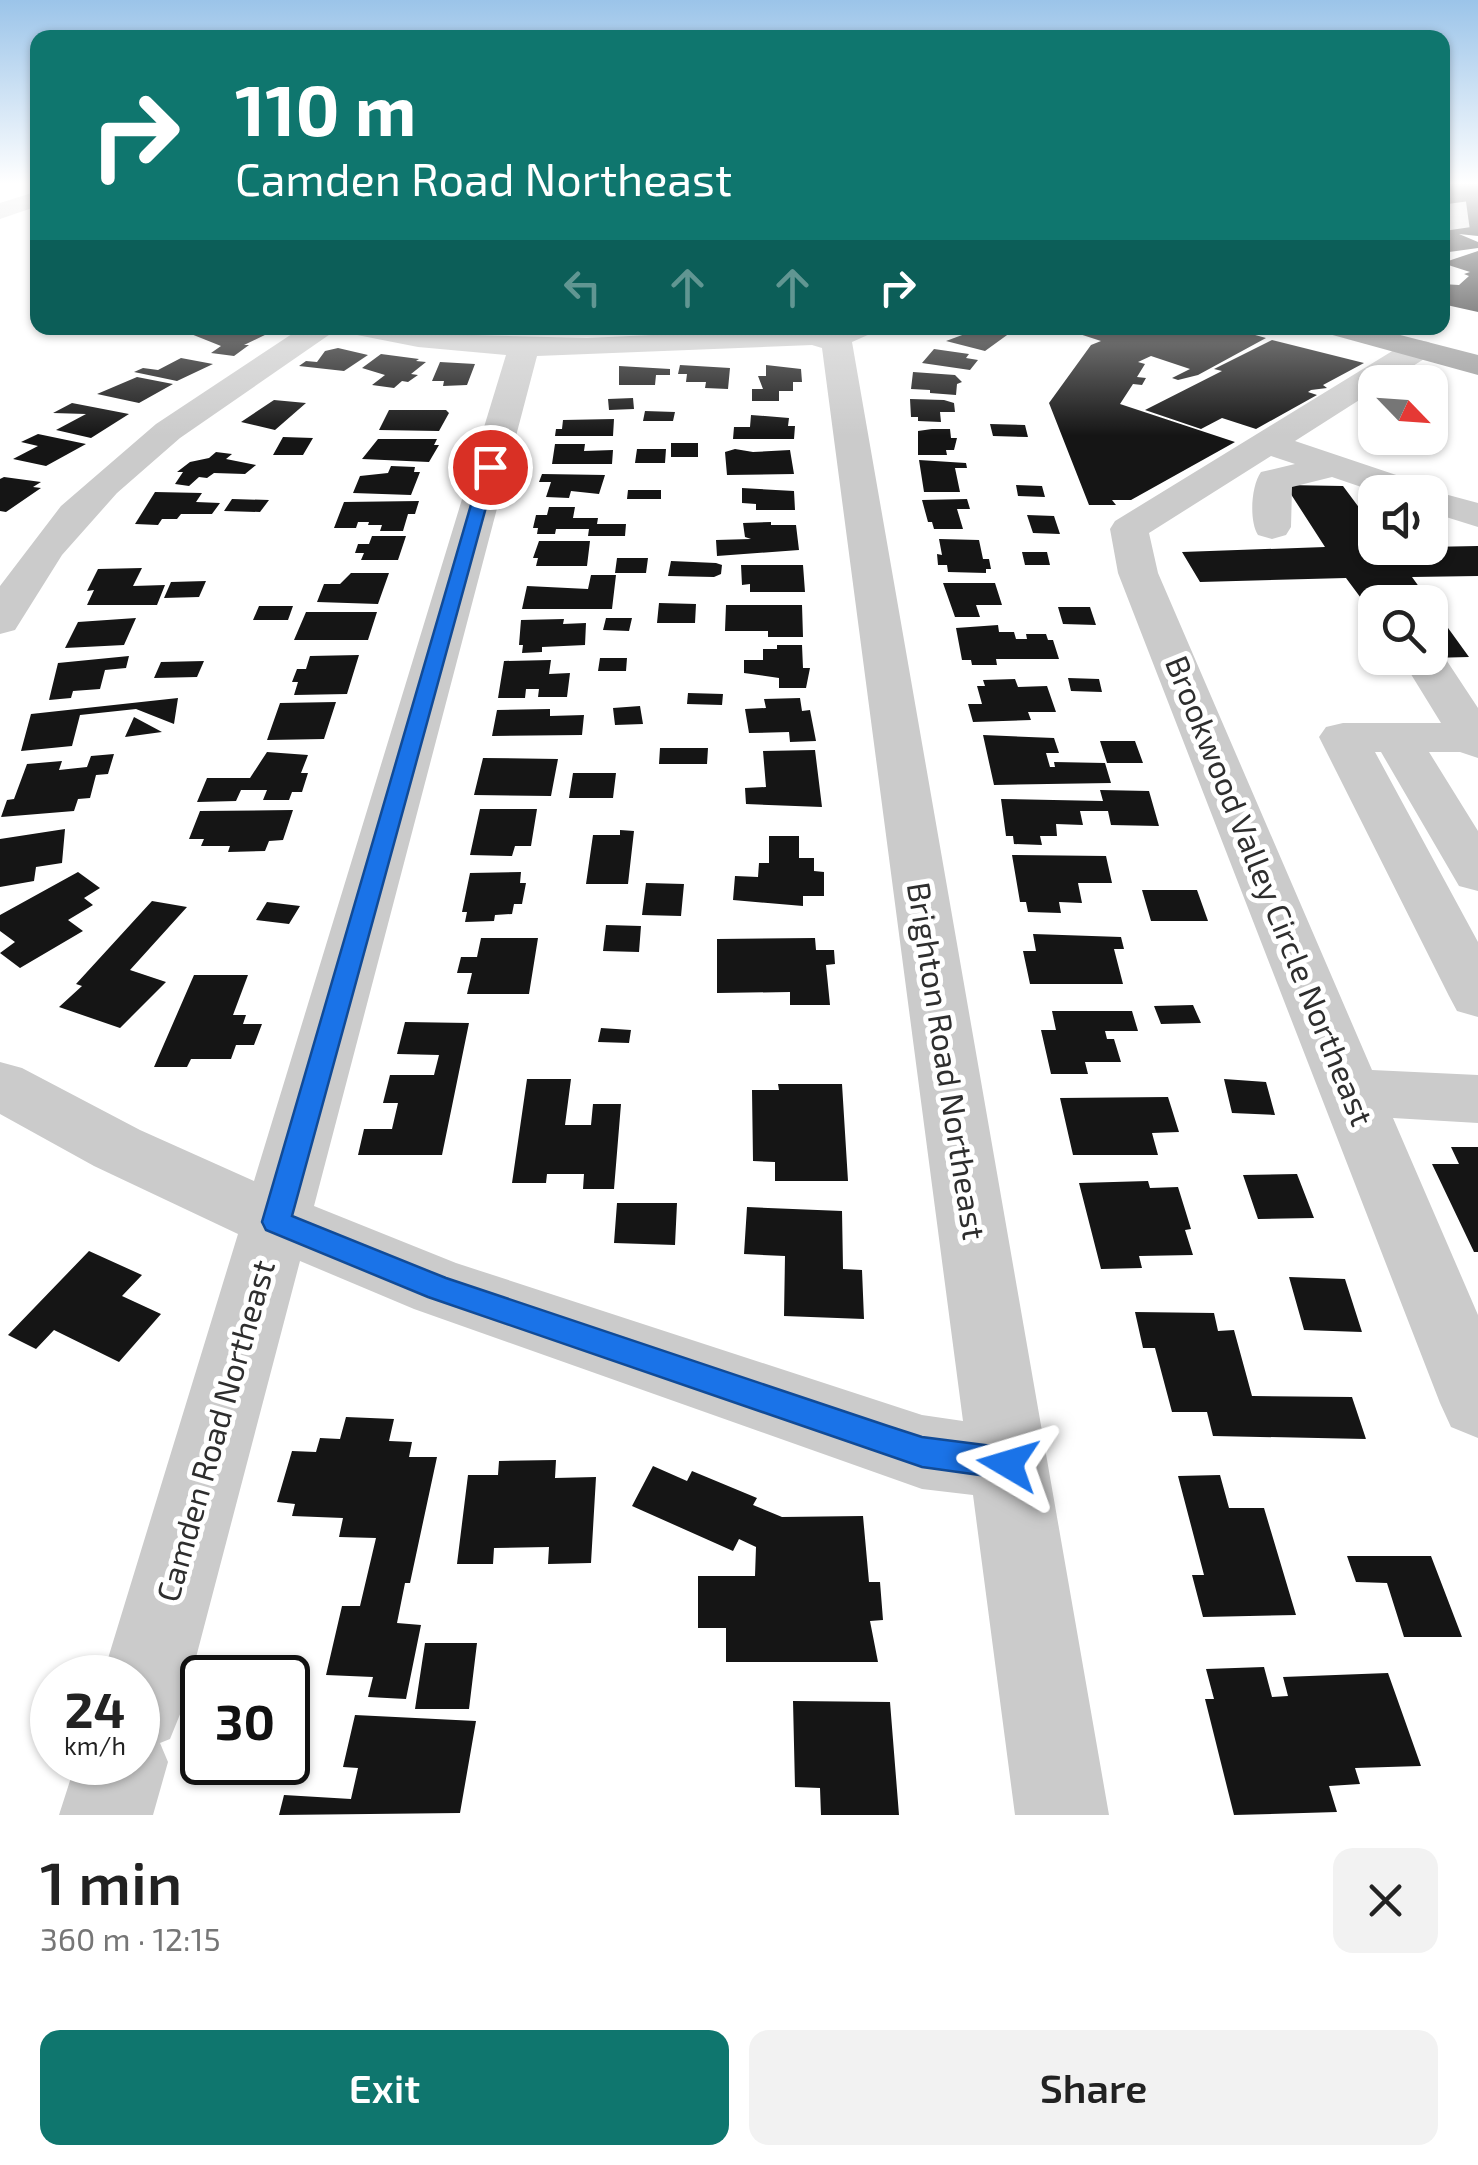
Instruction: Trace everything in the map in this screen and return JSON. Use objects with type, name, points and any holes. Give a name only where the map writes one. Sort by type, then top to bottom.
[{"type":"highway","points":[[1366,335],[1478,365]]},
{"type":"street","points":[[0,621],[41,554],[94,490],[152,440],[313,335]]},
{"type":"street","points":[[403,335],[524,347],[616,347],[828,335]]},
{"type":"street","name":"Brighton Road Northeast","points":[[844,335],[837,343],[1062,1815]]},
{"type":"street","name":"Camden Road Northeast","points":[[153,1655],[524,347]]},
{"type":"street","name":"Brookwood Valley Circle Northeast","points":[[1418,349],[1129,529],[1138,573],[1478,1402]]},
{"type":"street","points":[[1268,443],[1360,475]]},
{"type":"street","points":[[1272,526],[1274,480],[1334,466]]},
{"type":"street","points":[[1448,506],[1478,516]]},
{"type":"street","points":[[0,550],[41,554]]},
{"type":"street","points":[[1476,741],[1431,671],[1478,670]]},
{"type":"street","points":[[1476,741],[1343,737],[1478,996]]},
{"type":"street","points":[[1396,738],[1478,874]]},
{"type":"street","points":[[0,1085],[117,1148],[276,1222],[439,1288],[904,1446],[1008,1464]]},
{"type":"street","points":[[1351,1092],[1478,1099]]},
{"type":"street","points":[[106,1815],[115,1785]]},
{"type":"building","points":[[1454,267],[1478,267],[1478,312],[1450,306],[1450,284],[1459,285],[1469,276],[1464,274],[1470,272]]},
{"type":"building","points":[[194,335],[265,335],[244,345],[249,345],[234,356],[211,353],[221,346]]},
{"type":"building","points":[[962,335],[1007,335],[985,351],[946,341]]},
{"type":"building","points":[[1083,335],[1266,338],[1198,375],[1178,380],[1172,378],[1190,369],[1151,356],[1138,362],[1145,364],[1137,377],[1146,378],[1142,385],[1133,384],[1120,404],[1235,442],[1131,500],[1112,500],[1116,505],[1089,505],[1049,403],[1091,345],[1101,341]]},
{"type":"building","points":[[1272,340],[1364,363],[1323,385],[1327,388],[1311,390],[1308,392],[1317,395],[1256,429],[1222,418],[1201,429],[1145,410],[1222,371],[1214,369]]},
{"type":"building","points":[[338,348],[368,355],[344,371],[299,366],[306,361],[317,362],[325,351]]},
{"type":"building","points":[[934,349],[969,354],[966,358],[978,360],[970,370],[922,363]]},
{"type":"building","points":[[381,354],[426,362],[411,374],[418,375],[394,388],[372,385],[385,375],[362,368]]},
{"type":"building","points":[[181,358],[213,364],[177,381],[134,372],[143,368],[158,370]]},
{"type":"building","points":[[440,362],[475,364],[467,385],[443,386],[444,381],[432,381]]},
{"type":"building","points":[[680,365],[730,368],[728,389],[705,388],[706,382],[686,382],[687,374],[678,374]]},
{"type":"building","points":[[766,365],[801,369],[802,382],[793,382],[793,391],[779,391],[779,401],[752,401],[752,389],[763,389],[758,376],[766,376]]},
{"type":"building","points":[[619,366],[670,369],[670,375],[656,375],[655,385],[619,385]]},
{"type":"building","points":[[913,372],[955,375],[962,382],[957,384],[956,395],[930,393],[911,389]]},
{"type":"building","points":[[137,377],[173,384],[139,403],[97,394]]},
{"type":"building","points":[[633,398],[634,409],[609,410],[608,399]]},
{"type":"building","points":[[910,399],[944,400],[954,403],[955,412],[940,412],[941,422],[918,421],[918,417],[911,417]]},
{"type":"building","points":[[274,400],[306,403],[275,430],[241,422]]},
{"type":"building","points":[[72,403],[129,414],[91,438],[56,430],[86,414],[53,413]]},
{"type":"building","points":[[389,410],[449,413],[439,431],[379,430]]},
{"type":"building","points":[[645,411],[675,412],[673,421],[643,421]]},
{"type":"building","points":[[751,415],[789,418],[788,426],[795,426],[794,439],[733,439],[734,427],[750,427]]},
{"type":"building","points":[[614,419],[613,436],[555,436],[556,429],[562,429],[563,420]]},
{"type":"building","points":[[990,424],[1025,425],[1028,437],[993,436]]},
{"type":"building","points":[[950,429],[951,438],[957,438],[954,450],[946,450],[947,455],[918,455],[918,431]]},
{"type":"building","points":[[38,434],[86,444],[46,466],[13,459],[38,446],[21,442]]},
{"type":"building","points":[[283,437],[313,438],[303,455],[273,455]]},
{"type":"building","points":[[378,439],[437,439],[434,445],[439,445],[429,462],[362,459]]},
{"type":"building","points":[[671,443],[698,443],[698,457],[671,457]]},
{"type":"building","points":[[555,444],[585,444],[584,451],[613,450],[612,464],[552,464]]},
{"type":"building","points":[[637,449],[666,449],[665,463],[635,463]]},
{"type":"building","points":[[790,450],[794,474],[727,475],[725,452]]},
{"type":"building","points":[[216,452],[232,454],[226,459],[256,465],[245,474],[214,473],[207,478],[199,477],[189,486],[175,484],[183,472],[177,472]]},
{"type":"building","points":[[919,460],[966,463],[967,468],[955,468],[960,492],[924,492]]},
{"type":"building","points":[[391,466],[415,467],[414,472],[420,472],[411,495],[353,493],[360,476],[388,473]]},
{"type":"building","points":[[542,474],[605,475],[599,494],[571,491],[569,498],[546,497],[551,482],[539,482]]},
{"type":"building","points":[[0,479],[41,482],[33,487],[41,488],[6,512],[0,511]]},
{"type":"building","points":[[1016,485],[1042,486],[1045,497],[1018,496]]},
{"type":"building","points":[[1285,485],[1343,486],[1358,506],[1358,565],[1448,565],[1448,547],[1478,546],[1478,576],[1412,577],[1418,585],[1358,585],[1358,594],[1346,578],[1200,582],[1182,552],[1325,547]]},
{"type":"building","points":[[742,488],[794,491],[795,510],[756,510],[756,504],[742,503]]},
{"type":"building","points":[[628,490],[661,490],[661,499],[627,499]]},
{"type":"building","points":[[155,492],[202,493],[196,502],[220,503],[212,514],[181,514],[177,519],[162,519],[158,525],[135,524]]},
{"type":"building","points":[[232,499],[269,500],[260,512],[224,511]]},
{"type":"building","points":[[967,499],[970,509],[957,509],[963,529],[934,529],[932,522],[928,522],[922,500]]},
{"type":"building","points":[[419,501],[415,514],[408,514],[403,531],[380,531],[382,525],[368,525],[369,522],[358,522],[356,528],[334,528],[344,502]]},
{"type":"building","points":[[549,507],[575,507],[573,518],[598,518],[597,524],[626,524],[625,536],[588,536],[589,529],[556,529],[555,534],[537,534],[538,528],[533,528],[536,515],[547,515]]},
{"type":"building","points":[[1027,515],[1054,516],[1060,534],[1033,533]]},
{"type":"building","points":[[743,523],[796,525],[799,550],[717,556],[716,540],[751,539],[745,537]]},
{"type":"building","points":[[372,536],[406,536],[398,560],[361,560],[364,553],[355,553],[358,544],[369,544]]},
{"type":"building","points":[[939,539],[979,540],[983,559],[989,559],[991,569],[986,569],[986,573],[948,572],[947,565],[938,565],[937,554],[942,555]]},
{"type":"building","points":[[539,541],[590,541],[587,566],[536,566],[538,558],[533,558]]},
{"type":"building","points":[[1022,552],[1047,552],[1050,565],[1025,565]]},
{"type":"building","points":[[617,558],[648,558],[646,573],[615,573]]},
{"type":"building","points":[[671,561],[716,563],[722,565],[721,574],[668,576]]},
{"type":"building","points":[[741,565],[803,565],[805,592],[750,592],[750,584],[742,585]]},
{"type":"building","points":[[142,568],[133,586],[165,585],[157,605],[87,605],[94,590],[87,591],[98,569]]},
{"type":"building","points":[[351,573],[389,573],[378,604],[317,602],[324,584],[340,584]]},
{"type":"building","points":[[591,575],[616,575],[612,609],[522,609],[527,586],[588,589]]},
{"type":"building","points":[[206,581],[199,597],[164,598],[171,582]]},
{"type":"building","points":[[943,583],[995,583],[1002,605],[976,605],[980,617],[955,617]]},
{"type":"building","points":[[659,603],[696,604],[695,623],[657,623]]},
{"type":"building","points":[[726,605],[802,605],[803,637],[768,637],[768,631],[725,631]]},
{"type":"building","points":[[259,606],[293,606],[288,620],[253,620]]},
{"type":"building","points":[[1058,607],[1090,607],[1096,625],[1063,624]]},
{"type":"building","points":[[306,612],[377,612],[368,640],[294,640]]},
{"type":"building","points":[[136,618],[124,645],[65,648],[78,622]]},
{"type":"building","points":[[606,618],[632,618],[629,631],[603,630]]},
{"type":"building","points":[[564,619],[563,624],[586,623],[585,645],[542,647],[542,652],[522,653],[521,620]]},
{"type":"building","points":[[998,625],[999,632],[1014,632],[1016,639],[1027,639],[1026,634],[1046,634],[1048,640],[1053,640],[1059,659],[996,659],[997,665],[972,665],[971,660],[962,660],[956,628]]},
{"type":"building","points":[[1448,628],[1469,657],[1448,658]]},
{"type":"building","points":[[777,645],[802,645],[803,668],[810,668],[806,688],[779,688],[779,678],[744,673],[744,660],[763,660],[763,649],[777,649]]},
{"type":"building","points":[[359,655],[347,694],[294,695],[298,682],[292,682],[297,669],[306,669],[310,656]]},
{"type":"building","points":[[129,656],[126,668],[105,670],[100,689],[73,691],[71,698],[49,700],[58,663]]},
{"type":"building","points":[[600,658],[627,658],[626,671],[598,671]]},
{"type":"building","points":[[551,660],[549,674],[570,673],[567,697],[538,697],[539,689],[526,689],[525,698],[498,698],[504,661]]},
{"type":"building","points":[[204,661],[197,677],[154,678],[161,662]]},
{"type":"building","points":[[1068,678],[1099,679],[1102,692],[1071,691]]},
{"type":"building","points":[[1015,679],[1018,687],[1047,686],[1056,712],[1028,712],[1031,720],[973,722],[968,704],[982,704],[977,686],[985,686],[983,680]]},
{"type":"building","points":[[688,693],[723,694],[722,705],[687,704]]},
{"type":"building","points":[[178,698],[174,724],[136,709],[80,715],[72,746],[21,751],[31,714]]},
{"type":"building","points":[[800,698],[802,711],[810,710],[816,741],[790,742],[789,732],[749,733],[745,709],[766,708],[764,699]]},
{"type":"building","points":[[336,702],[324,739],[267,740],[280,703]]},
{"type":"building","points":[[640,706],[643,724],[615,725],[613,708]]},
{"type":"building","points":[[550,709],[550,716],[584,715],[582,735],[492,736],[497,710]]},
{"type":"building","points":[[134,717],[162,732],[125,737]]},
{"type":"building","points":[[983,735],[1054,738],[1059,753],[1046,753],[1050,767],[1055,767],[1054,762],[1105,763],[1111,783],[994,785]]},
{"type":"building","points":[[1100,741],[1135,741],[1143,763],[1107,763]]},
{"type":"building","points":[[660,748],[708,748],[707,764],[659,764]]},
{"type":"building","points":[[815,750],[822,807],[746,804],[745,788],[766,787],[763,751]]},
{"type":"building","points":[[267,752],[308,755],[301,773],[308,773],[302,792],[292,792],[289,800],[263,800],[267,790],[241,790],[236,801],[197,802],[207,778],[250,778]]},
{"type":"building","points":[[114,754],[108,774],[96,775],[90,798],[78,799],[74,811],[1,817],[7,800],[14,799],[27,764],[62,761],[59,770],[87,767],[91,756]]},
{"type":"building","points":[[483,758],[558,759],[551,796],[474,795]]},
{"type":"building","points":[[573,773],[616,773],[613,798],[569,798]]},
{"type":"building","points":[[1100,790],[1149,791],[1159,826],[1111,825],[1108,811],[1080,811],[1083,825],[1056,824],[1057,836],[1040,836],[1042,845],[1014,844],[1013,836],[1006,836],[1001,799],[1103,801]]},
{"type":"building","points":[[480,809],[537,809],[531,846],[515,846],[512,856],[470,855]]},
{"type":"building","points":[[293,810],[283,840],[269,841],[265,851],[228,852],[230,846],[201,846],[204,839],[189,839],[200,811]]},
{"type":"building","points":[[65,829],[62,863],[36,867],[34,881],[0,887],[0,839]]},
{"type":"building","points":[[620,830],[634,831],[628,884],[586,884],[593,835],[620,835]]},
{"type":"building","points":[[769,836],[799,836],[799,858],[814,858],[814,871],[824,872],[824,896],[803,896],[803,906],[733,900],[735,876],[758,877],[759,863],[769,863]]},
{"type":"building","points":[[1012,855],[1106,856],[1112,883],[1078,883],[1082,903],[1059,902],[1061,913],[1028,912],[1026,902],[1020,902]]},
{"type":"building","points":[[78,872],[100,888],[84,898],[93,905],[68,920],[83,931],[20,968],[0,953],[15,942],[0,931],[0,915]]},
{"type":"building","points":[[521,872],[520,883],[526,883],[522,904],[514,904],[512,914],[495,915],[494,921],[465,922],[467,912],[462,912],[470,873]]},
{"type":"building","points":[[646,883],[684,884],[681,916],[642,915]]},
{"type":"building","points":[[1142,890],[1197,890],[1208,921],[1151,921]]},
{"type":"building","points":[[152,901],[187,907],[130,970],[166,982],[120,1028],[59,1007],[82,986],[76,984]]},
{"type":"building","points":[[267,902],[300,906],[289,924],[256,920]]},
{"type":"building","points":[[606,925],[641,926],[639,952],[603,951]]},
{"type":"building","points":[[1033,934],[1121,937],[1124,949],[1114,949],[1123,984],[1030,984],[1023,951],[1036,951]]},
{"type":"building","points":[[481,938],[538,938],[529,994],[467,994],[472,973],[457,973],[461,957],[477,957]]},
{"type":"building","points":[[815,938],[816,950],[834,950],[835,964],[826,965],[830,1005],[790,1005],[790,992],[717,993],[717,939]]},
{"type":"building","points":[[194,975],[248,975],[233,1015],[246,1015],[243,1024],[262,1024],[254,1045],[236,1045],[231,1059],[191,1059],[187,1067],[154,1067]]},
{"type":"building","points":[[1193,1005],[1201,1023],[1161,1024],[1154,1006]]},
{"type":"building","points":[[1052,1011],[1132,1011],[1138,1031],[1105,1031],[1107,1039],[1114,1039],[1121,1062],[1085,1062],[1088,1074],[1051,1074],[1041,1030],[1056,1030]]},
{"type":"building","points":[[405,1022],[469,1023],[442,1155],[358,1155],[364,1129],[392,1129],[398,1103],[383,1103],[390,1075],[434,1075],[439,1055],[397,1054]]},
{"type":"building","points":[[601,1028],[631,1030],[629,1043],[598,1042]]},
{"type":"building","points":[[527,1079],[571,1079],[565,1125],[591,1125],[593,1104],[621,1104],[614,1189],[583,1189],[584,1174],[547,1174],[546,1183],[512,1183]]},
{"type":"building","points":[[1224,1079],[1266,1082],[1275,1115],[1232,1113]]},
{"type":"building","points":[[778,1084],[842,1084],[848,1181],[775,1181],[775,1162],[753,1161],[752,1090],[779,1090]]},
{"type":"building","points":[[1168,1097],[1179,1132],[1152,1133],[1158,1155],[1073,1155],[1060,1098]]},
{"type":"building","points":[[1451,1147],[1478,1147],[1478,1252],[1474,1252],[1432,1164],[1459,1164]]},
{"type":"building","points":[[1297,1174],[1314,1218],[1258,1219],[1243,1175]]},
{"type":"building","points":[[1148,1181],[1150,1188],[1178,1187],[1191,1229],[1185,1230],[1193,1255],[1139,1256],[1142,1268],[1101,1269],[1079,1183]]},
{"type":"building","points":[[617,1203],[677,1203],[675,1245],[614,1243]]},
{"type":"building","points":[[747,1207],[842,1211],[843,1269],[862,1270],[864,1319],[784,1316],[785,1256],[744,1254]]},
{"type":"building","points":[[89,1251],[142,1275],[122,1296],[161,1314],[119,1362],[54,1330],[36,1349],[8,1335]]},
{"type":"building","points":[[1289,1277],[1345,1279],[1362,1332],[1304,1330]]},
{"type":"building","points":[[1135,1312],[1214,1313],[1218,1331],[1234,1330],[1252,1396],[1352,1397],[1366,1439],[1213,1436],[1207,1412],[1172,1412],[1155,1348],[1143,1348]]},
{"type":"building","points":[[346,1417],[394,1419],[389,1441],[412,1442],[409,1457],[437,1457],[410,1583],[405,1583],[397,1623],[421,1625],[406,1699],[368,1697],[373,1677],[326,1675],[342,1606],[360,1606],[376,1538],[339,1537],[343,1518],[292,1516],[295,1504],[277,1502],[292,1451],[316,1452],[320,1438],[340,1439]]},
{"type":"building","points":[[556,1460],[555,1478],[596,1477],[591,1563],[548,1564],[549,1547],[494,1548],[493,1564],[457,1564],[468,1475],[498,1475],[499,1461]]},
{"type":"building","points":[[653,1466],[687,1481],[692,1471],[757,1498],[753,1505],[782,1517],[863,1516],[869,1582],[880,1582],[883,1620],[870,1621],[878,1662],[726,1662],[726,1628],[698,1628],[698,1576],[755,1576],[756,1547],[739,1539],[733,1551],[632,1506]]},
{"type":"building","points":[[1220,1475],[1229,1508],[1264,1508],[1296,1615],[1203,1617],[1192,1575],[1204,1575],[1178,1476]]},
{"type":"building","points":[[1347,1556],[1431,1556],[1462,1637],[1404,1637],[1387,1583],[1356,1582]]},
{"type":"building","points":[[425,1643],[477,1643],[469,1709],[415,1709]]},
{"type":"building","points":[[1264,1667],[1272,1697],[1288,1696],[1283,1677],[1388,1673],[1421,1766],[1355,1768],[1360,1784],[1329,1786],[1337,1812],[1234,1815],[1205,1699],[1214,1699],[1206,1669]]},
{"type":"building","points":[[793,1701],[890,1702],[899,1815],[821,1815],[820,1788],[795,1787]]},
{"type":"building","points":[[355,1715],[476,1721],[460,1813],[279,1815],[284,1795],[351,1799],[358,1768],[343,1767]]},
{"type":"route","points":[[490,467],[276,1222],[439,1288],[888,1441],[922,1452],[1008,1464]]}]
